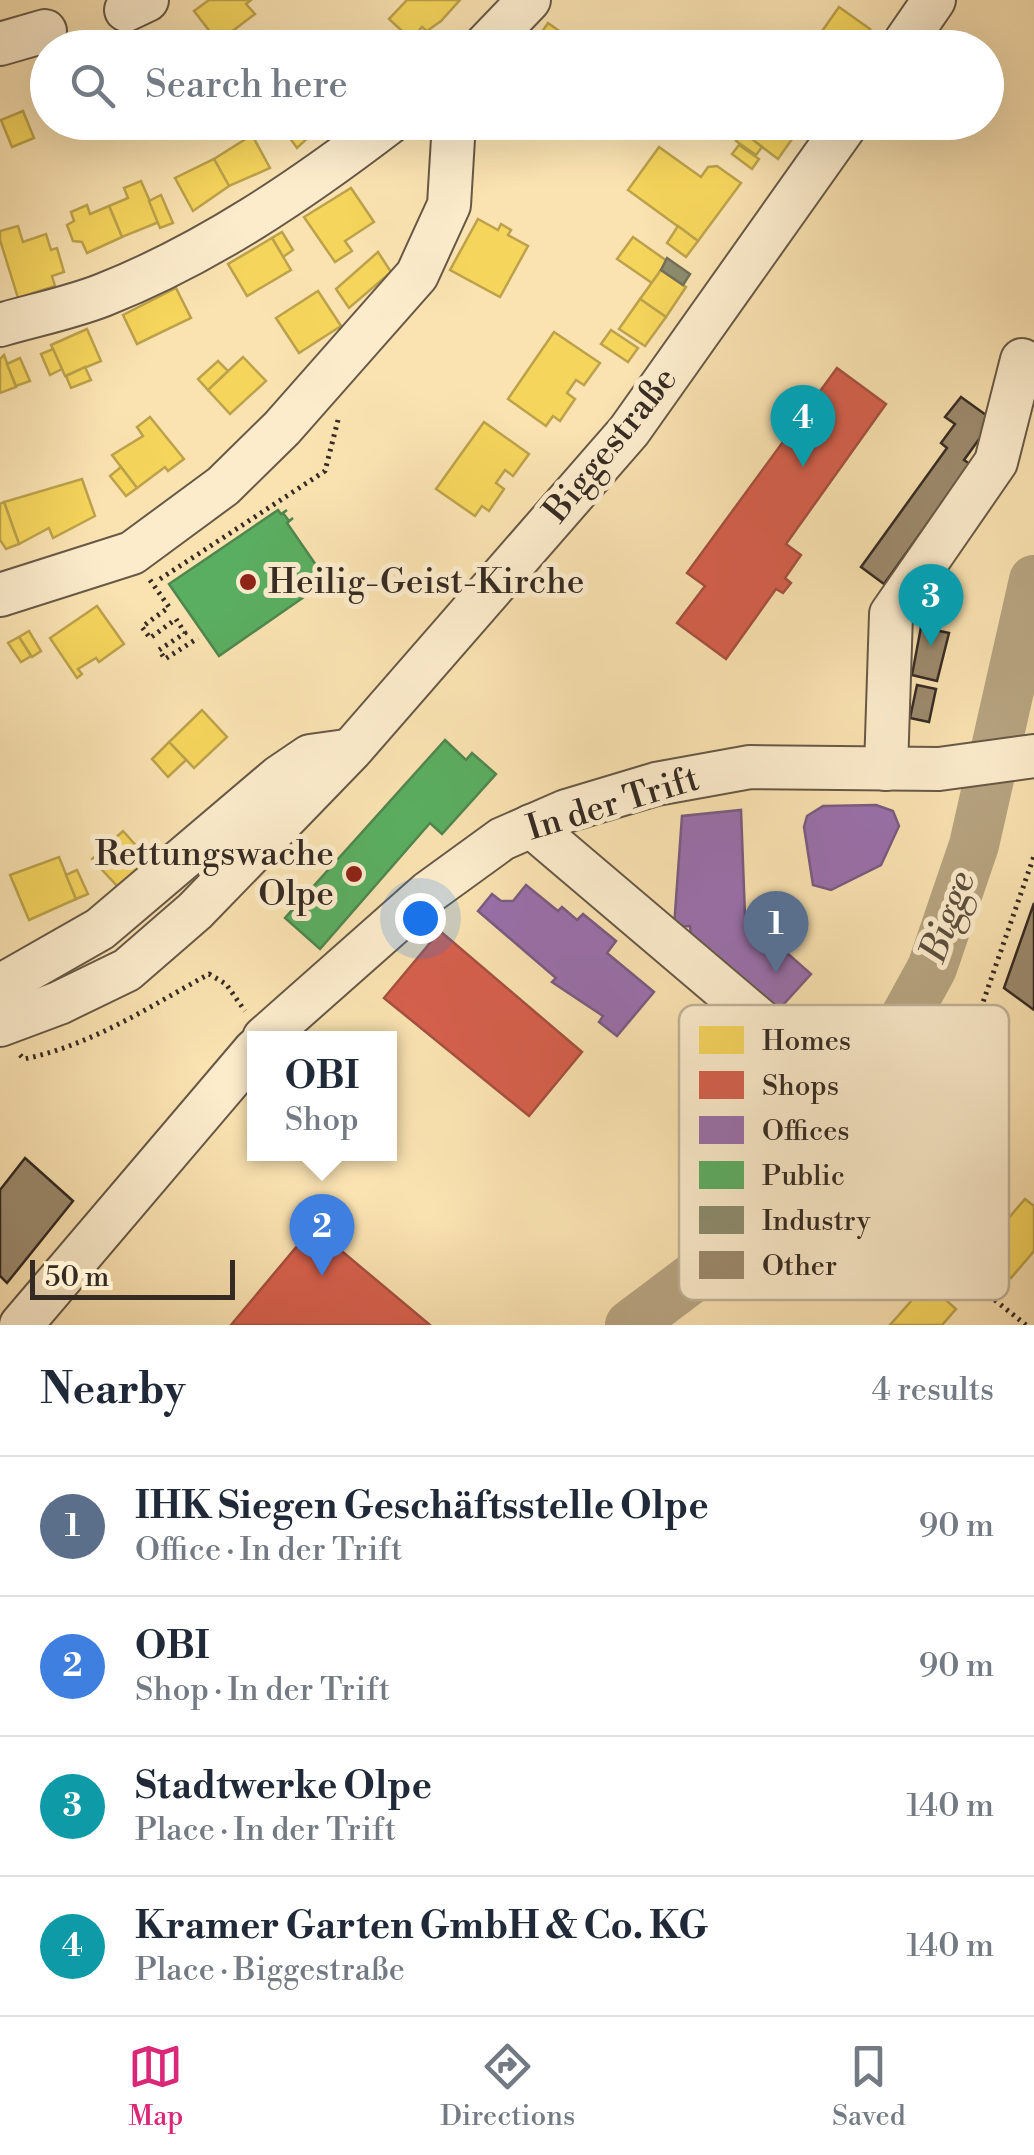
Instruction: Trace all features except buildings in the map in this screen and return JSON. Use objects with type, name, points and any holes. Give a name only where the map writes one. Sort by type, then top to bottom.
[{"type":"street","points":[[500,30],[529,0]]},
{"type":"street","points":[[913,30],[934,0]]},
{"type":"street","points":[[0,44],[30,35]]},
{"type":"street","points":[[0,326],[101,296],[179,260],[294,194],[366,140]]},
{"type":"street","points":[[0,596],[132,552],[223,486],[282,428],[418,275],[449,205],[453,140]]},
{"type":"street","name":"Biggestraße","points":[[5,1035],[127,970],[195,910],[351,750],[629,431],[835,140]]},
{"type":"street","points":[[886,769],[891,614],[996,462],[1022,360]]},
{"type":"street","points":[[0,986],[100,929],[212,829],[310,756],[351,750]]},
{"type":"street","name":"In der Trift","points":[[266,1031],[429,892],[502,839],[531,826],[656,784],[750,767],[939,769],[1034,756]]},
{"type":"street","points":[[531,826],[742,1005]]},
{"type":"street","name":"In der Trift","points":[[20,1325],[247,1051]]},
{"type":"path","points":[[153,584],[325,471],[339,416]]},
{"type":"path","points":[[169,606],[142,627],[150,638],[176,620],[185,633],[159,650],[165,659],[198,638]]},
{"type":"path","points":[[982,1005],[1034,856]]},
{"type":"path","points":[[5,1035],[24,1058],[54,1053],[152,1008],[209,974],[226,984],[254,1031]]},
{"type":"path","points":[[995,1300],[1026,1325]]},
{"type":"waterway","name":"Bigge","points":[[912,1005],[932,968],[974,845],[1034,580]]},
{"type":"waterway","name":"Bigge","points":[[630,1325],[679,1288]]},
{"type":"place","name":"Kramer Garten GmbH & Co. KG","points":[[803,467]]},
{"type":"place","name":"Heilig-Geist-Kirche","points":[[248,582]]},
{"type":"place","name":"Stadtwerke Olpe","points":[[931,646]]},
{"type":"place","name":"Rettungswache Olpe","points":[[354,874]]},
{"type":"place","name":"IHK Siegen Geschäftsstelle Olpe","points":[[776,973]]},
{"type":"place","name":"OBI","points":[[322,1276]]}]
